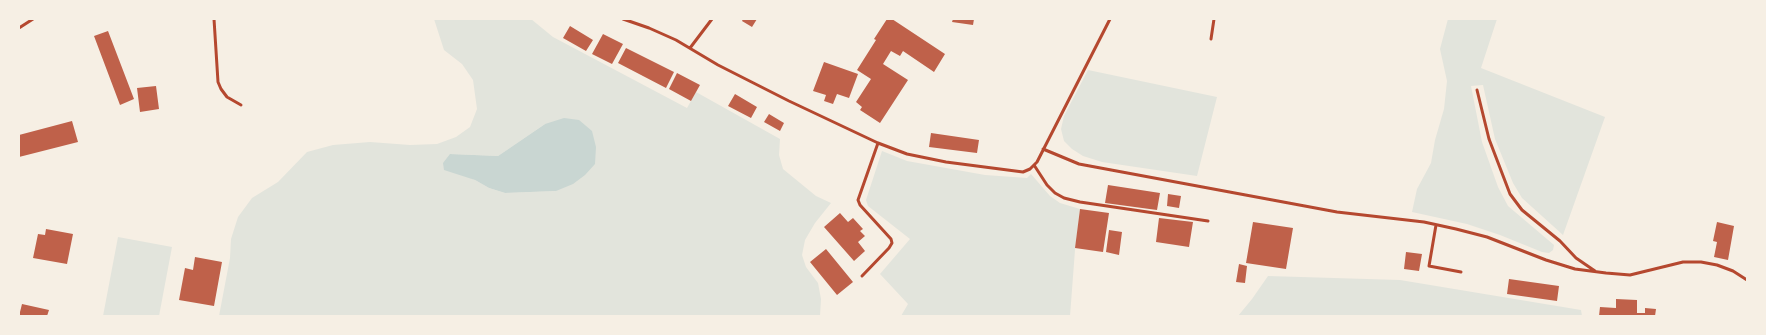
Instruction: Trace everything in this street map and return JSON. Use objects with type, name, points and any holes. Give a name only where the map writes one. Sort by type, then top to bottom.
[{"type":"lane","points":[[19,28],[33,19]]},
{"type":"lane","points":[[214,19],[218,82],[220,89],[240,105]]},
{"type":"lane","points":[[623,19],[649,28],[690,48],[718,65],[789,101],[878,143],[907,154],[946,162],[995,170],[1023,172],[1030,169],[1034,165],[1110,19]]},
{"type":"lane","points":[[690,48],[712,19]]},
{"type":"lane","points":[[1211,38],[1214,19]]},
{"type":"lane","points":[[1477,90],[1489,139],[1510,194],[1522,210],[1560,241],[1576,258],[1596,272]]},
{"type":"lane","points":[[862,276],[890,248],[892,243],[891,239],[860,205],[858,200],[878,143]]},
{"type":"lane","points":[[1043,149],[1073,162],[1095,167],[1337,212],[1436,225],[1487,237],[1546,260],[1596,272],[1630,274],[1683,262],[1701,262],[1717,265],[1733,271],[1747,280]]},
{"type":"lane","points":[[1034,165],[1047,185],[1064,198],[1080,202],[1208,221]]},
{"type":"lane","points":[[1436,225],[1429,266],[1461,272]]},
{"type":"shaded area","points":[[434,19],[531,19],[553,37],[687,108],[696,92],[780,139],[779,155],[783,169],[816,196],[831,203],[815,223],[805,240],[802,255],[806,267],[818,283],[821,299],[820,316],[219,316],[230,258],[231,239],[238,217],[252,198],[278,182],[307,152],[333,145],[370,142],[410,145],[437,144],[456,137],[470,127],[477,109],[473,80],[462,64],[444,50]],"holes":[[[545,124],[556,191],[505,193],[489,188],[466,176],[450,154],[498,156]]]},
{"type":"shaded area","points":[[1448,19],[1497,19],[1481,68],[1605,117],[1563,235],[1522,198],[1513,183],[1495,139],[1483,85],[1471,86],[1482,142],[1498,187],[1508,206],[1554,245],[1553,250],[1549,253],[1542,252],[1500,235],[1467,224],[1412,212],[1417,189],[1431,163],[1435,140],[1444,109],[1447,81],[1440,49]]},
{"type":"shaded area","points":[[1088,70],[1217,97],[1197,176],[1102,162],[1083,156],[1072,149],[1064,141],[1061,129],[1064,116]]},
{"type":"shaded area","points":[[564,118],[579,120],[592,131],[596,147],[595,164],[585,175],[573,184],[556,191],[505,193],[489,188],[475,180],[444,170],[443,163],[450,154],[498,156],[545,124]]},
{"type":"shaded area","points":[[882,151],[907,161],[985,175],[1027,178],[1031,174],[1050,196],[1060,203],[1080,209],[1070,316],[901,316],[908,304],[880,274],[910,239],[868,206],[866,200]]},
{"type":"shaded area","points":[[118,237],[172,247],[159,316],[103,316]]},
{"type":"shaded area","points":[[1268,276],[1400,280],[1581,310],[1582,316],[1238,316]]},
{"type":"building","points":[[743,19],[757,19],[752,27],[742,21]]},
{"type":"building","points":[[887,19],[892,19],[945,54],[934,72],[903,51],[900,56],[891,51],[883,64],[908,80],[880,123],[860,110],[862,107],[856,102],[871,79],[857,70]]},
{"type":"building","points":[[953,19],[974,19],[973,25],[952,22]]},
{"type":"building","points":[[570,26],[593,40],[586,51],[563,38]]},
{"type":"building","points":[[108,31],[134,99],[120,105],[94,36]]},
{"type":"building","points":[[603,34],[623,44],[612,64],[592,54]]},
{"type":"building","points":[[626,48],[674,72],[666,88],[618,63]]},
{"type":"building","points":[[824,62],[858,74],[849,98],[837,94],[833,104],[824,101],[826,95],[813,91]]},
{"type":"building","points":[[677,73],[700,85],[691,101],[669,89]]},
{"type":"building","points":[[156,86],[159,109],[140,112],[137,88]]},
{"type":"building","points":[[735,94],[757,107],[751,118],[728,106]]},
{"type":"building","points":[[769,114],[784,123],[780,131],[764,122]]},
{"type":"building","points":[[72,121],[78,142],[19,157],[19,135]]},
{"type":"building","points":[[931,133],[979,140],[977,153],[929,147]]},
{"type":"building","points":[[1108,185],[1160,193],[1157,210],[1105,203]]},
{"type":"building","points":[[1168,194],[1181,196],[1179,208],[1167,206]]},
{"type":"building","points":[[1080,209],[1109,213],[1103,252],[1075,248]]},
{"type":"building","points":[[840,213],[848,222],[853,218],[863,229],[860,231],[865,236],[858,242],[865,251],[854,261],[824,227]]},
{"type":"building","points":[[1159,218],[1193,222],[1189,247],[1156,242]]},
{"type":"building","points":[[1253,222],[1293,228],[1286,269],[1246,263]]},
{"type":"building","points":[[1717,222],[1734,226],[1728,260],[1714,257],[1717,242],[1713,241]]},
{"type":"building","points":[[46,229],[73,234],[67,264],[33,258],[38,234],[45,235]]},
{"type":"building","points":[[1109,230],[1122,232],[1119,255],[1106,252]]},
{"type":"building","points":[[826,249],[853,282],[837,295],[810,262]]},
{"type":"building","points":[[1406,252],[1422,254],[1419,271],[1404,269]]},
{"type":"building","points":[[195,257],[222,262],[214,306],[179,300],[185,268],[193,270]]},
{"type":"building","points":[[1239,264],[1247,266],[1245,283],[1236,282]]},
{"type":"building","points":[[1509,279],[1559,286],[1557,301],[1507,294]]},
{"type":"building","points":[[1616,299],[1637,300],[1637,313],[1645,313],[1645,308],[1656,309],[1655,316],[1599,316],[1600,307],[1616,308]]},
{"type":"building","points":[[22,304],[49,310],[47,316],[19,316]]}]
